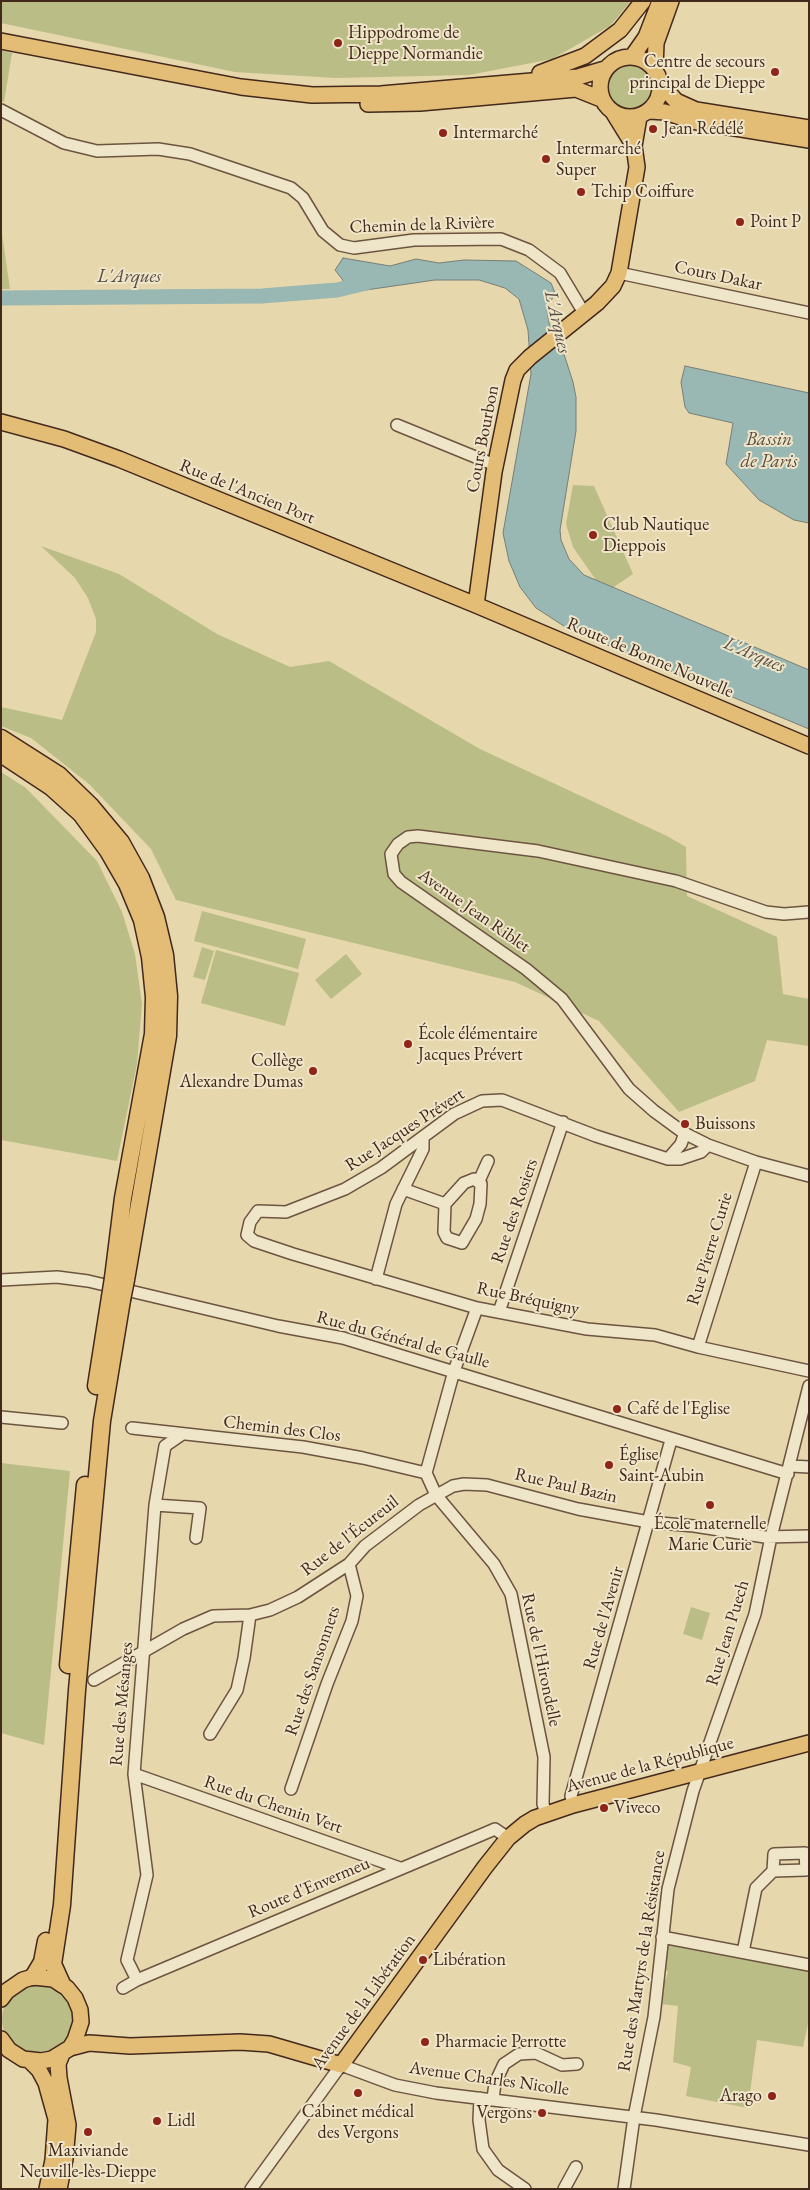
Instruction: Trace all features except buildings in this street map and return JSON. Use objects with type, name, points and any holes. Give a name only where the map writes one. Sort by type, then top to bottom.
[{"type":"highway","points":[[1,738],[59,775],[91,806],[121,842],[141,878],[150,901],[165,955],[169,996],[168,1036],[91,1421],[76,1568],[49,1921],[42,1962],[33,1977]]},
{"type":"highway","points":[[1,754],[51,786],[81,814],[108,851],[127,884],[142,920],[153,989],[153,1034],[124,1198],[120,1279]]},
{"type":"highway","points":[[62,1984],[53,1964],[62,1905],[77,1690],[102,1421],[116,1298]]},
{"type":"main road","points":[[485,84],[558,68],[585,56],[620,30],[643,1]]},
{"type":"main road","points":[[632,58],[646,38],[660,1]]},
{"type":"main road","points":[[671,1],[656,43],[655,69],[661,84],[676,101],[696,110],[809,128]]},
{"type":"main road","points":[[1,41],[241,87],[277,96],[341,104],[420,103],[576,89],[601,99],[613,112],[630,118],[644,114],[672,114],[692,121],[809,140]]},
{"type":"main road","points":[[241,87],[303,94],[347,95],[578,77],[605,69],[615,61],[632,58],[642,60],[655,69]]},
{"type":"main road","points":[[601,99],[599,84],[605,69]]},
{"type":"main road","points":[[644,114],[657,102],[661,84]]},
{"type":"main road","name":"Cours Bourbon","points":[[476,605],[495,465],[513,380],[518,370],[530,357],[584,313],[612,286],[620,274],[637,167],[634,146],[613,112]]},
{"type":"main road","name":"Cours Bourbon","points":[[634,146],[644,114]]},
{"type":"main road","name":"Rue de l'Ancien Port","points":[[1,422],[64,439],[119,459],[476,605]]},
{"type":"main road","name":"Route de Bonne Nouvelle","points":[[476,605],[809,746]]},
{"type":"main road","name":"Avenue de la République","points":[[508,1838],[525,1824],[546,1814],[573,1805],[809,1743]]},
{"type":"main road","name":"Avenue de la Libération","points":[[342,2065],[508,1838]]},
{"type":"main road","points":[[3,1992],[19,1982],[33,1977],[43,1977],[62,1984],[71,1992],[78,2004],[81,2022],[79,2032],[58,2064],[68,2124],[59,2189]]},
{"type":"main road","points":[[81,2022],[108,2044]]},
{"type":"main road","points":[[2,2042],[16,2055],[30,2061],[39,2070],[46,2084],[56,2120],[54,2160],[47,2189]]},
{"type":"main road","name":"Avenue Charles Nicolle","points":[[30,2061],[52,2059],[66,2051],[89,2043],[130,2046],[240,2042],[269,2044],[342,2065]]},
{"type":"street","name":"Chemin de la Rivière","points":[[1,110],[64,143],[97,151],[158,149],[190,154],[291,188],[303,198],[323,231],[340,245],[354,248],[414,240],[500,239],[529,250],[560,273],[584,313]]},
{"type":"street","name":"Cours Dakar","points":[[620,274],[809,313]]},
{"type":"street","points":[[397,425],[495,465]]},
{"type":"street","name":"Avenue Jean Riblet","points":[[809,912],[790,914],[766,912],[676,881],[538,851],[418,836],[408,837],[398,844],[391,854],[394,874],[401,882],[544,983],[562,999],[628,1089],[654,1111],[685,1133],[708,1145],[756,1162],[809,1176]]},
{"type":"street","name":"Rue Jacques Prévert","points":[[247,1235],[250,1222],[258,1211],[286,1212],[345,1189],[381,1168],[454,1114],[482,1101],[502,1100],[596,1136],[668,1158],[680,1159],[701,1152],[708,1145]]},
{"type":"street","name":"Rue des Rosiers","points":[[499,1312],[563,1122]]},
{"type":"street","points":[[668,1158],[681,1144],[685,1133]]},
{"type":"street","points":[[376,1279],[386,1238],[403,1189],[423,1148],[423,1138]]},
{"type":"street","points":[[479,1181],[488,1161]]},
{"type":"street","name":"Rue Pierre Curie","points":[[698,1348],[756,1162]]},
{"type":"street","points":[[474,1178],[481,1184],[480,1204],[476,1219],[462,1243],[447,1238],[444,1232],[444,1204],[449,1196],[464,1183],[474,1178]]},
{"type":"street","points":[[403,1189],[444,1204]]},
{"type":"street","name":"Rue Bréquigny","points":[[247,1235],[254,1241],[477,1308],[587,1329],[655,1335],[698,1348],[809,1371]]},
{"type":"street","name":"Rue du Général de Gaulle","points":[[1,1280],[57,1277],[88,1281],[278,1326],[344,1338],[671,1440],[789,1470],[809,1467]]},
{"type":"street","points":[[426,1473],[454,1371],[477,1308]]},
{"type":"street","name":"Rue Jean Puech","points":[[702,1771],[755,1614],[771,1537],[809,1386]]},
{"type":"street","points":[[1,1417],[62,1423]]},
{"type":"street","name":"Chemin des Clos","points":[[132,1428],[181,1435],[303,1447],[364,1458],[426,1473]]},
{"type":"street","name":"Rue des Mésanges","points":[[137,1980],[127,1960],[148,1875],[134,1774],[155,1505],[166,1446],[181,1435]]},
{"type":"street","name":"Rue de l'Avenir","points":[[573,1805],[571,1796],[671,1440]]},
{"type":"street","name":"Rue de l'Hirondelle","points":[[426,1473],[436,1495],[494,1564],[511,1594],[544,1757],[543,1804],[546,1814]]},
{"type":"street","name":"Rue Paul Bazin","points":[[436,1495],[453,1486],[464,1484],[487,1485],[578,1509],[649,1522],[694,1526],[771,1537],[809,1536]]},
{"type":"street","name":"Rue de l'Écureuil","points":[[94,1680],[183,1629],[213,1616],[250,1615],[270,1610],[298,1597],[349,1564],[365,1546],[436,1495]]},
{"type":"street","points":[[155,1505],[200,1508],[196,1538]]},
{"type":"street","name":"Rue des Sansonnets","points":[[291,1788],[327,1684],[352,1620],[357,1596],[349,1564]]},
{"type":"street","points":[[210,1734],[237,1690],[250,1615]]},
{"type":"street","name":"Rue des Martyrs de la Résistance","points":[[624,2189],[634,2117],[654,2017],[668,1890],[681,1831],[702,1771]]},
{"type":"street","name":"Rue du Chemin Vert","points":[[134,1774],[400,1868]]},
{"type":"street","name":"Route d'Envermeu","points":[[123,1988],[137,1980],[495,1829],[508,1838]]},
{"type":"street","points":[[743,1952],[756,1888],[773,1871],[774,1854],[805,1853],[806,1870],[773,1871]]},
{"type":"street","points":[[662,1937],[809,1965]]},
{"type":"street","points":[[493,2100],[496,2083],[504,2064],[519,2054],[536,2053],[562,2065],[576,2064]]},
{"type":"street","name":"Avenue Charles Nicolle","points":[[342,2065],[395,2085],[436,2093],[634,2117],[809,2145]]},
{"type":"street","name":"Avenue de la Libération","points":[[252,2189],[342,2065]]},
{"type":"street","points":[[480,2098],[479,2120],[484,2149],[498,2170],[525,2189]]},
{"type":"street","points":[[564,2189],[576,2167]]},
{"type":"green space","name":"Hippodrome de Dieppe Normandie","points":[[1,1],[631,1],[610,26],[552,59],[469,75],[335,78],[235,72],[1,23]]},
{"type":"green space","points":[[1,50],[12,53],[4,102],[1,101]]},
{"type":"green space","points":[[624,62],[634,62],[647,69],[654,82],[654,92],[647,105],[634,112],[624,112],[615,108],[608,101],[604,92],[604,82],[608,73],[615,66]]},
{"type":"green space","points":[[1,227],[10,289],[1,289]]},
{"type":"green space","name":"Club Nautique Dieppois","points":[[573,485],[594,486],[633,574],[605,593],[573,547],[566,524]]},
{"type":"green space","points":[[41,546],[119,574],[217,634],[290,667],[329,661],[480,749],[667,836],[686,847],[687,896],[777,937],[783,994],[809,999],[809,1046],[767,1040],[755,1081],[679,1112],[599,1021],[515,982],[176,900],[151,849],[89,784],[31,738],[1,726],[1,707],[62,720],[96,632],[96,619],[88,598],[75,578]]},
{"type":"green space","points":[[1,772],[26,788],[97,861],[122,912],[135,954],[142,1004],[137,1064],[117,1161],[1,1140]]},
{"type":"green space","points":[[202,911],[306,939],[298,969],[194,941]]},
{"type":"green space","points":[[202,947],[214,951],[205,980],[193,977]]},
{"type":"green space","points":[[216,950],[299,973],[285,1026],[201,1003]]},
{"type":"green space","points":[[346,954],[362,974],[331,999],[315,980]]},
{"type":"green space","points":[[1,1463],[70,1471],[44,1745],[1,1733]]},
{"type":"green space","points":[[691,1607],[710,1613],[702,1640],[683,1634]]},
{"type":"green space","points":[[668,1944],[809,1970],[809,2019],[803,2047],[757,2040],[748,2108],[686,2096],[691,2067],[673,2062],[678,2006],[661,2004],[663,1980],[666,1979],[668,1972],[663,1967],[665,1946]]},
{"type":"green space","points":[[38,1983],[58,1989],[68,1999],[74,2019],[68,2039],[58,2049],[38,2055],[18,2049],[8,2039],[2,2019],[8,1999],[18,1989]]},
{"type":"water","points":[[343,258],[390,266],[416,259],[439,263],[464,260],[516,261],[551,283],[555,293],[547,309],[549,323],[560,342],[576,397],[576,431],[560,530],[561,540],[569,559],[584,575],[809,670],[809,729],[567,628],[536,608],[520,587],[509,561],[503,533],[531,374],[528,330],[519,299],[505,288],[479,280],[435,280],[352,292],[335,270]]},
{"type":"water","name":"Bassin de Paris","points":[[685,366],[809,393],[809,523],[794,520],[759,500],[726,464],[733,423],[689,413],[685,407],[681,382]]},
{"type":"waterway","name":"L'Arques","points":[[1,298],[262,296],[337,290],[366,283]]},
{"type":"place","name":"Hippodrome de Dieppe Normandie","points":[[338,43]]},
{"type":"place","name":"Centre de secours principal de Dieppe","points":[[775,72]]},
{"type":"place","name":"Jean Rédélé","points":[[653,129]]},
{"type":"place","name":"Intermarché","points":[[443,133]]},
{"type":"place","name":"Intermarché Super","points":[[546,159]]},
{"type":"place","name":"Tchip Coiffure","points":[[581,192]]},
{"type":"place","name":"Point P","points":[[740,222]]},
{"type":"place","name":"Club Nautique Dieppois","points":[[593,535]]},
{"type":"place","name":"École élémentaire Jacques Prévert","points":[[408,1044]]},
{"type":"place","name":"Collège Alexandre Dumas","points":[[313,1071]]},
{"type":"place","name":"Buissons","points":[[685,1124]]},
{"type":"place","name":"Café de l'Eglise","points":[[617,1409]]},
{"type":"place","name":"Église Saint-Aubin","points":[[609,1465]]},
{"type":"place","name":"École maternelle Marie Curie","points":[[710,1505]]},
{"type":"place","name":"Viveco","points":[[604,1808]]},
{"type":"place","name":"Libération","points":[[423,1960]]},
{"type":"place","name":"Pharmacie Perrotte","points":[[425,2042]]},
{"type":"place","name":"Cabinet médical des Vergons","points":[[358,2093]]},
{"type":"place","name":"Arago","points":[[772,2096]]},
{"type":"place","name":"Vergons","points":[[542,2113]]},
{"type":"place","name":"Lidl","points":[[157,2121]]},
{"type":"place","name":"Maxiviande Neuville-lès-Dieppe","points":[[88,2132]]}]
